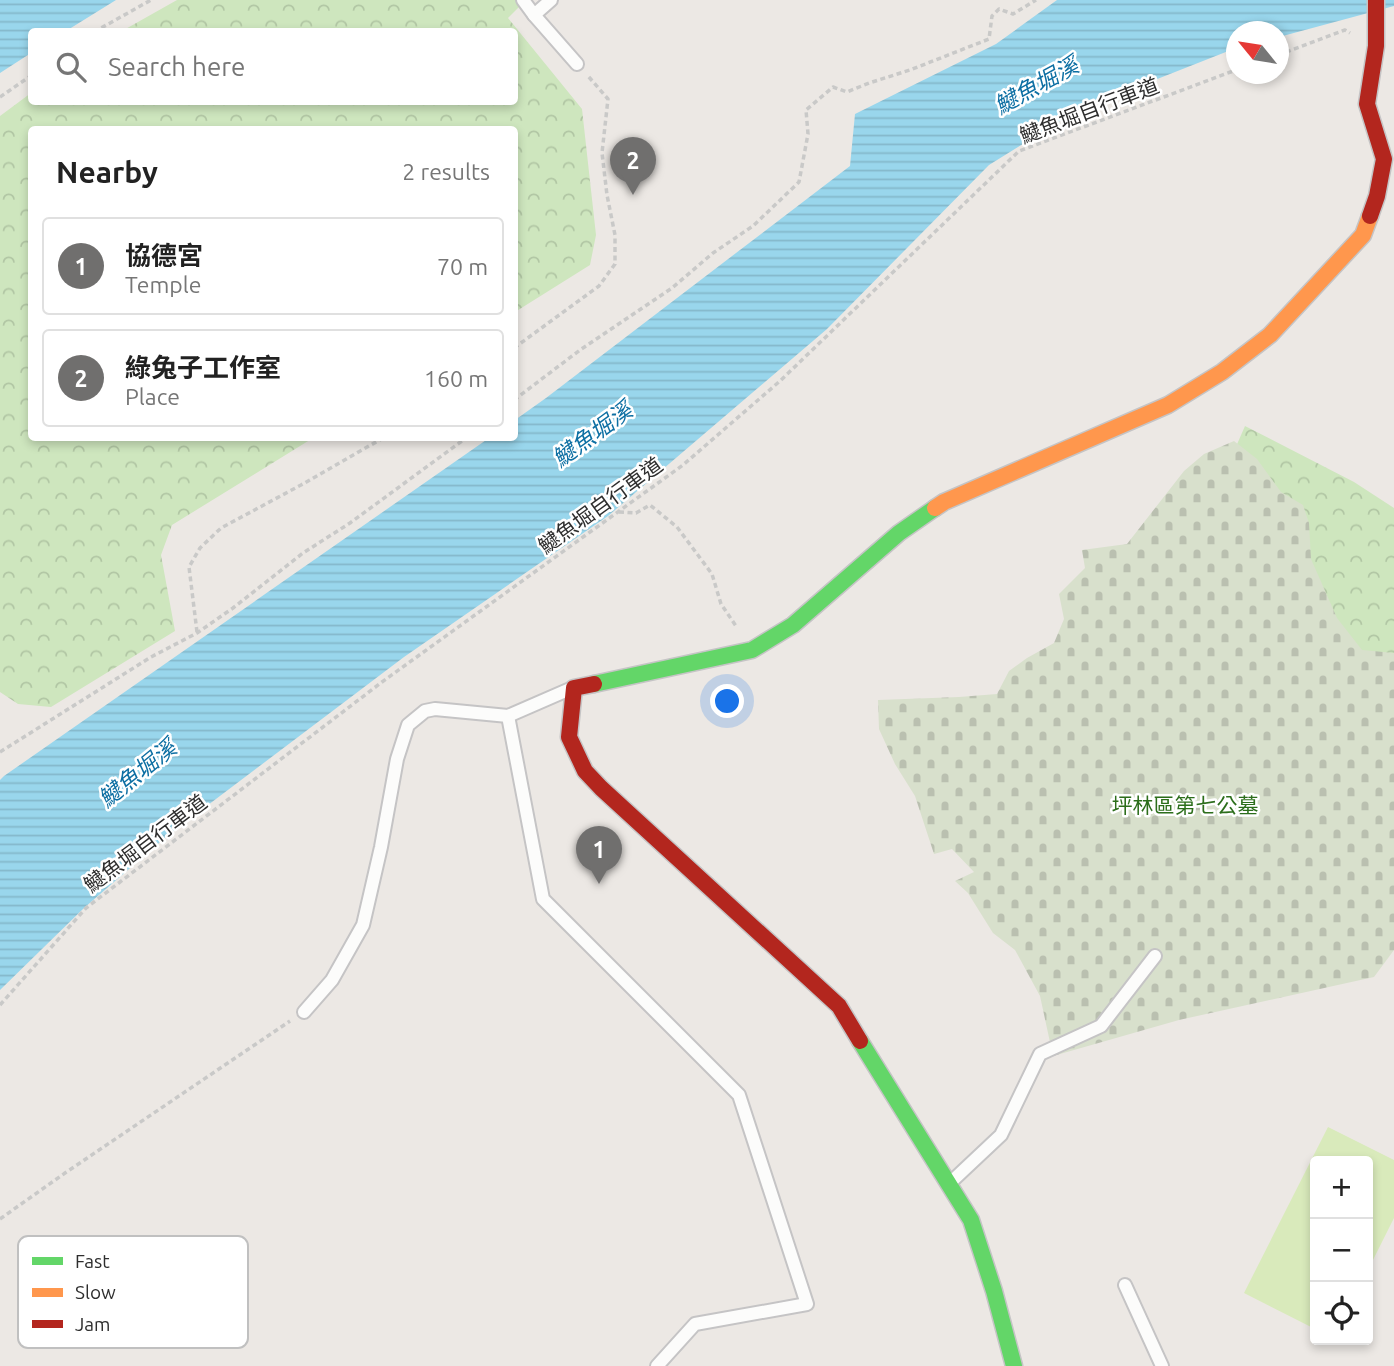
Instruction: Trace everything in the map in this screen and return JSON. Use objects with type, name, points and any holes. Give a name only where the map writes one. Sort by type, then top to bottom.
[{"type":"street","points":[[1014,1366],[971,1220],[839,1006],[585,771],[569,737],[574,688],[752,650],[793,625],[900,533],[944,502],[1168,405],[1222,372],[1270,335],[1363,235],[1377,196],[1384,159],[1367,104],[1376,46],[1376,0]]},
{"type":"lane","points":[[523,0],[577,64]]},
{"type":"lane","points":[[534,15],[551,0]]},
{"type":"lane","points":[[304,1012],[331,980],[363,925],[397,759],[408,725],[425,711],[435,709],[508,716],[574,688]]},
{"type":"lane","points":[[508,716],[543,899],[739,1095],[807,1304],[695,1324],[657,1366]]},
{"type":"lane","points":[[948,1185],[1001,1135],[1040,1054],[1101,1026],[1155,956]]},
{"type":"lane","points":[[1125,1284],[1162,1366]]},
{"type":"path","points":[[101,28],[151,0]]},
{"type":"path","points":[[518,397],[580,349],[672,288],[713,253],[753,226],[799,182],[808,134],[806,110],[833,87],[847,92],[989,39],[992,16],[999,9],[1013,14],[1036,0]]},
{"type":"path","points":[[1289,51],[1345,30],[1376,46]]},
{"type":"path","points":[[518,345],[599,286],[615,264],[615,235],[602,153],[608,99],[577,64]]},
{"type":"path","name":"𩻸魚堀自行車道","points":[[0,1005],[86,908],[382,682],[683,465],[780,381],[1019,152],[1226,74]]},
{"type":"path","points":[[0,97],[28,78]]},
{"type":"path","points":[[197,633],[189,567],[200,548],[220,528],[378,441]]},
{"type":"path","points":[[0,752],[151,657],[197,633],[303,553],[350,523],[463,441]]},
{"type":"path","points":[[617,512],[636,513],[650,505],[677,527],[712,574],[721,604],[752,650]]},
{"type":"path","points":[[0,1219],[304,1012]]},
{"type":"green space","points":[[177,0],[526,0],[508,18],[516,28],[127,28]]},
{"type":"green space","points":[[518,30],[582,109],[596,235],[590,265],[518,310],[518,126],[28,126],[28,441],[308,441],[172,525],[161,555],[175,631],[51,707],[18,704],[0,692],[0,116],[28,95],[28,105],[518,105]]},
{"type":"green space","points":[[1245,426],[1354,482],[1394,508],[1394,759],[1231,458]]},
{"type":"green space","name":"坪林區第七公墓","points":[[1234,441],[1257,459],[1281,492],[1303,505],[1309,523],[1311,559],[1337,618],[1362,650],[1394,653],[1394,950],[1374,977],[1179,1020],[1053,1056],[1040,996],[1015,950],[993,933],[968,893],[955,881],[974,872],[952,849],[934,854],[915,796],[895,764],[879,729],[878,700],[997,694],[1009,671],[1054,643],[1064,619],[1059,594],[1085,568],[1082,550],[1127,544],[1184,471],[1204,454]]},
{"type":"green space","points":[[1328,1127],[1394,1160],[1394,1218],[1373,1260],[1373,1156],[1313,1156]]},
{"type":"green space","points":[[1310,1163],[1310,1326],[1244,1293]]},
{"type":"water","points":[[0,0],[116,0],[71,28],[28,28],[28,55],[0,73]]},
{"type":"water","name":"𩻸魚堀溪","points":[[1057,0],[1394,0],[1394,6],[1289,34],[1289,21],[1226,21],[1226,52],[1076,111],[989,165],[827,329],[608,516],[404,657],[167,836],[84,908],[0,990],[0,780],[485,441],[518,441],[518,418],[850,166],[855,114],[996,44]]},
{"type":"traffic: fast","points":[[594,684],[752,650],[793,625],[899,533],[935,508]]},
{"type":"traffic: fast","points":[[860,1041],[971,1220],[1014,1366]]},
{"type":"traffic: slow","points":[[935,508],[1168,405],[1222,372],[1270,335],[1363,235],[1370,216]]},
{"type":"traffic: jam","points":[[1370,216],[1384,159],[1367,104],[1376,46],[1376,0]]},
{"type":"traffic: jam","points":[[594,684],[574,688],[569,737],[585,771],[839,1006],[860,1041]]},
{"type":"place","name":"綠兔子工作室","points":[[633,195]]},
{"type":"place","name":"協德宮","points":[[599,884]]}]
